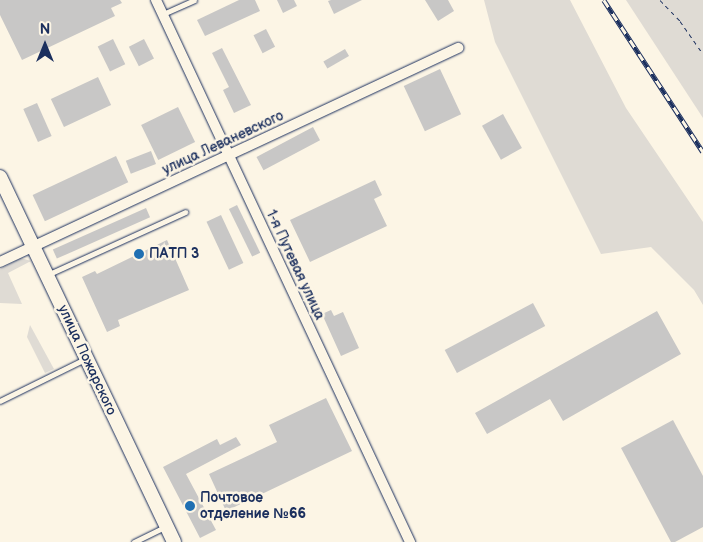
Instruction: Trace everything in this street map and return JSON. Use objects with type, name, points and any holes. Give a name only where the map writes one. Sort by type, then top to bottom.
[{"type":"street","name":"1-я Путевая улица","points":[[156,0],[410,542]]},
{"type":"street","name":"улица Леваневского","points":[[0,262],[458,48]]},
{"type":"street","name":"улица Пожарского","points":[[0,177],[174,542]]},
{"type":"lane","points":[[163,14],[194,0]]},
{"type":"lane","points":[[47,275],[185,212]]},
{"type":"lane","points":[[0,401],[86,359]]},
{"type":"lane","points":[[134,542],[167,526]]},
{"type":"path","points":[[660,0],[680,21],[703,54]]},
{"type":"shaded area","points":[[484,0],[570,0],[626,108],[703,222],[703,305],[694,290],[651,247],[601,254],[495,42]]},
{"type":"shaded area","points":[[626,0],[703,0],[703,118]]},
{"type":"shaded area","points":[[21,258],[31,261],[8,273],[22,304],[0,303],[0,269]]},
{"type":"shaded area","points":[[30,325],[54,369],[45,373],[27,337]]},
{"type":"building","points":[[0,0],[120,0],[122,3],[111,8],[115,16],[22,60],[0,15]]},
{"type":"building","points":[[239,0],[255,0],[260,11],[205,36],[197,20]]},
{"type":"building","points":[[277,0],[294,0],[297,6],[283,13]]},
{"type":"building","points":[[362,0],[334,14],[328,1]]},
{"type":"building","points":[[425,0],[448,0],[454,11],[438,21]]},
{"type":"building","points":[[266,29],[275,47],[263,53],[254,35]]},
{"type":"building","points":[[113,39],[125,64],[110,72],[98,46]]},
{"type":"building","points":[[144,39],[154,59],[139,66],[129,47]]},
{"type":"building","points":[[222,48],[251,105],[234,113],[223,90],[229,87],[212,53]]},
{"type":"building","points":[[345,49],[349,56],[327,68],[323,62]]},
{"type":"building","points":[[440,69],[461,114],[425,131],[404,86]]},
{"type":"building","points":[[98,77],[111,105],[64,127],[51,99]]},
{"type":"building","points":[[37,103],[52,136],[38,142],[23,109]]},
{"type":"building","points":[[178,107],[195,142],[158,160],[141,125]]},
{"type":"building","points":[[503,114],[522,148],[501,160],[482,126]]},
{"type":"building","points":[[313,127],[320,140],[264,170],[256,157]]},
{"type":"building","points":[[151,151],[156,164],[131,174],[126,161]]},
{"type":"building","points":[[116,156],[128,182],[45,221],[33,195]]},
{"type":"building","points":[[375,180],[382,195],[374,199],[387,226],[310,262],[290,220]]},
{"type":"building","points":[[237,205],[260,253],[252,257],[229,209]]},
{"type":"building","points":[[146,208],[150,217],[57,259],[53,249]]},
{"type":"building","points":[[221,215],[243,263],[229,270],[206,222]]},
{"type":"building","points":[[167,240],[189,290],[118,320],[120,326],[107,332],[82,277],[95,271],[97,274]]},
{"type":"building","points":[[533,303],[545,326],[457,373],[445,350]]},
{"type":"building","points":[[331,310],[334,316],[343,312],[359,348],[341,356],[322,314]]},
{"type":"building","points":[[657,311],[681,354],[563,421],[550,399],[487,434],[475,413]]},
{"type":"building","points":[[326,398],[352,451],[226,511],[209,474],[277,442],[269,425]]},
{"type":"building","points":[[673,420],[703,476],[703,527],[675,542],[671,542],[621,448]]},
{"type":"building","points":[[236,437],[241,445],[186,474],[216,530],[200,538],[163,467],[217,439],[220,445]]},
{"type":"railway","points":[[604,0],[703,152]]},
{"type":"place","name":"ПАТП 3","points":[[139,254]]},
{"type":"place","name":"Почтовое отделение №66","points":[[190,506]]}]
